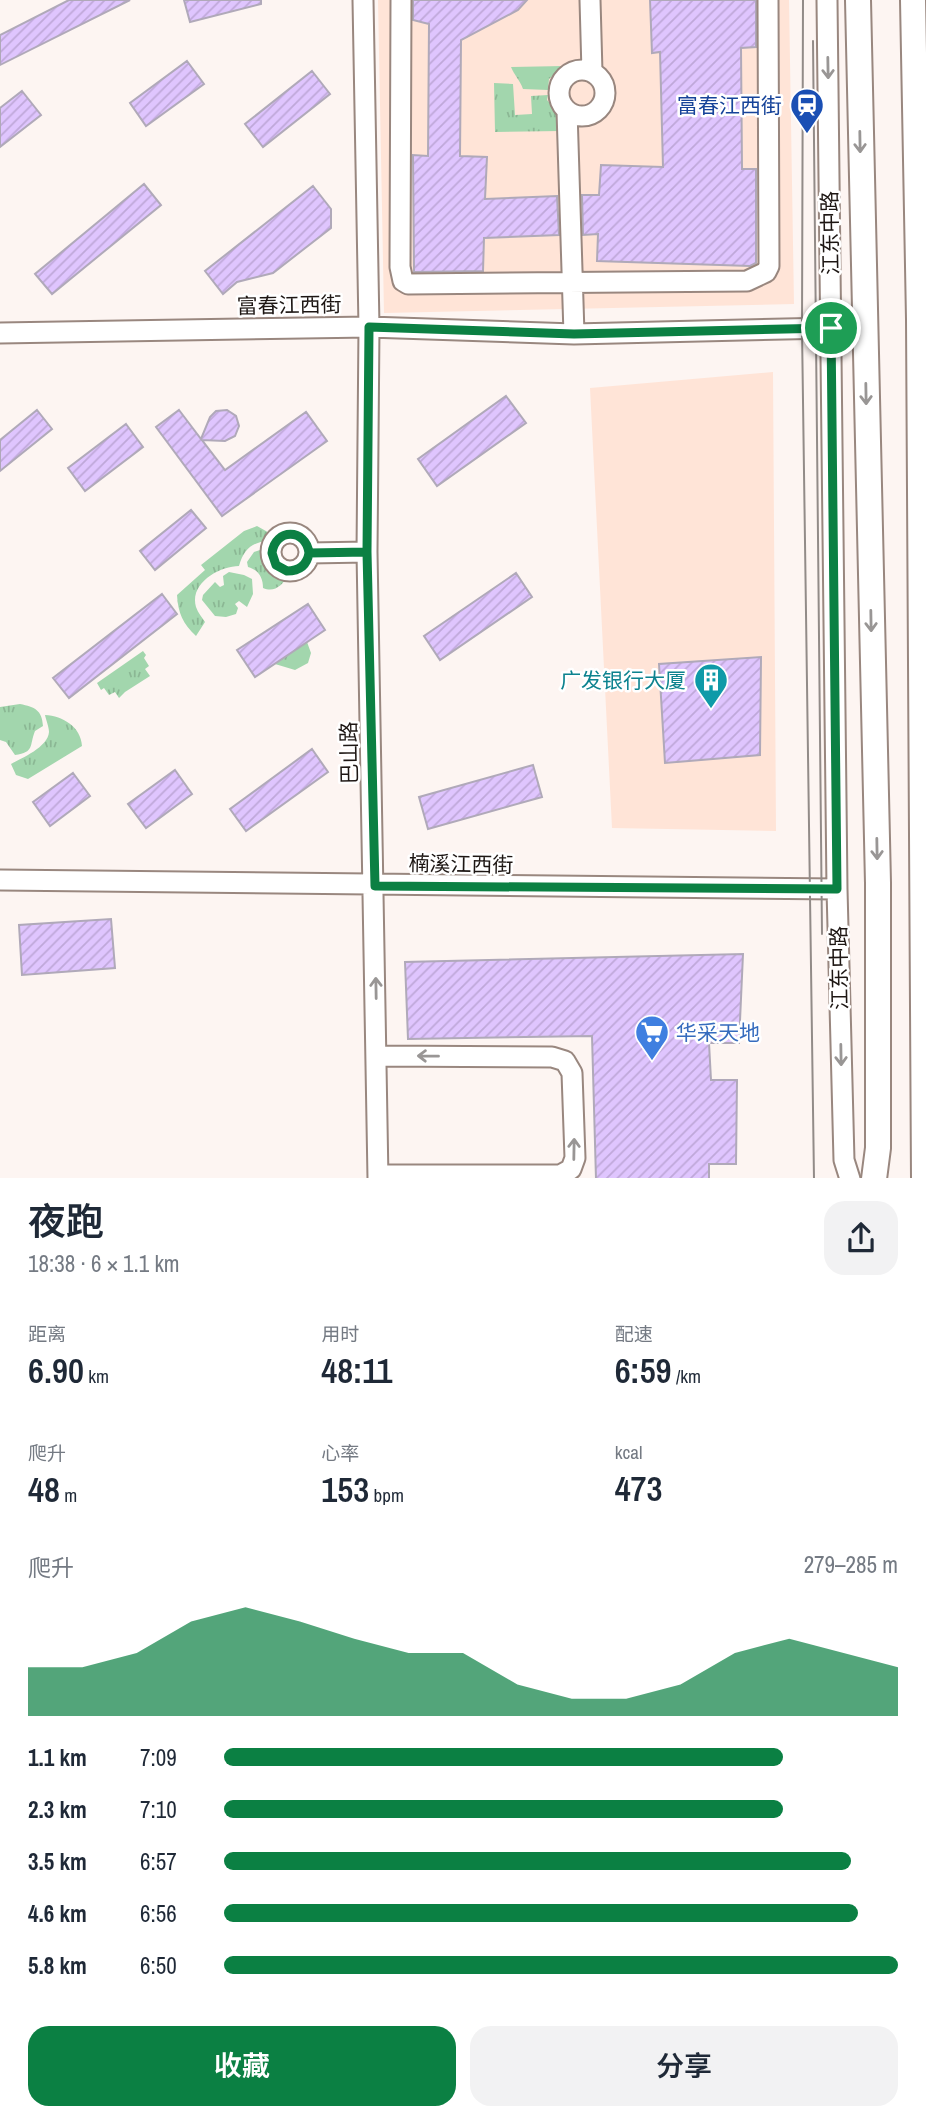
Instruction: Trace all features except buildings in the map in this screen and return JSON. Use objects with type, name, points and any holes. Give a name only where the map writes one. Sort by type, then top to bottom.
[{"type":"main road","name":"江东中路","points":[[858,0],[878,883],[878,1148],[874,1178]]},
{"type":"main road","points":[[913,0],[919,319],[924,1178]]},
{"type":"street","name":"巴山路","points":[[363,0],[369,327],[367,552],[375,886],[378,1177]]},
{"type":"street","points":[[401,0],[400,267],[403,282],[408,284],[747,281],[766,272],[769,266],[768,0]]},
{"type":"street","points":[[590,0],[592,72]]},
{"type":"street","name":"江东中路","points":[[827,0],[837,889],[844,1160],[850,1178]]},
{"type":"street","points":[[577,70],[592,72],[598,76],[606,90],[602,105],[590,115],[582,116],[568,111],[559,99],[564,78],[577,70]]},
{"type":"street","points":[[568,111],[574,334]]},
{"type":"street","name":"富春江西街","points":[[0,333],[369,327],[574,334],[831,328]]},
{"type":"street","points":[[309,553],[367,552]]},
{"type":"street","name":"楠溪江西街","points":[[0,880],[837,889]]},
{"type":"street","points":[[377,1056],[552,1057],[565,1061],[572,1073],[575,1158],[571,1169],[560,1175],[378,1177]]},
{"type":"shaded area","points":[[378,0],[789,0],[794,304],[384,313]]},
{"type":"shaded area","points":[[773,372],[776,831],[612,828],[590,388]]},
{"type":"green space","points":[[564,66],[549,79],[548,90],[523,89],[511,67]]},
{"type":"green space","points":[[494,83],[513,84],[515,115],[532,114],[531,96],[548,95],[547,100],[558,111],[560,131],[495,132]]},
{"type":"green space","points":[[257,526],[273,535],[269,541],[250,548],[243,555],[239,566],[215,573],[197,590],[196,607],[205,622],[196,636],[182,618],[177,595],[205,570],[201,565],[244,531]]},
{"type":"green space","points":[[266,548],[265,554],[272,569],[288,576],[281,585],[271,590],[263,588],[260,575],[248,567],[247,562],[254,552]]},
{"type":"green space","points":[[229,572],[252,579],[253,594],[247,607],[239,601],[235,604],[238,608],[236,614],[215,616],[202,600],[203,595],[215,582],[220,587],[224,585],[223,576]]},
{"type":"green space","points":[[307,642],[311,653],[308,663],[295,670],[275,664]]},
{"type":"green space","points":[[143,651],[149,666],[145,669],[150,676],[119,698],[115,692],[109,695],[104,688],[101,690],[97,683]]},
{"type":"green space","points":[[20,704],[37,710],[43,726],[35,731],[29,750],[15,755],[6,742],[0,740],[0,707]]},
{"type":"green space","points":[[45,715],[58,718],[75,728],[82,746],[28,779],[16,775],[11,764],[34,751],[48,737]]},
{"type":"tram line","points":[[803,0],[802,330],[814,1178]]},
{"type":"tram line","points":[[813,41],[822,934]]},
{"type":"place","name":"富春江西街","points":[[807,135]]},
{"type":"place","name":"广发银行大厦","points":[[711,710]]},
{"type":"place","name":"华采天地","points":[[652,1062]]},
{"type":"route","points":[[831,328],[574,334],[369,327],[367,552],[309,553],[309,547],[302,537],[291,533],[276,541],[272,553],[276,565],[281,569],[294,571],[305,565],[309,553],[367,552],[375,886],[837,889],[831,328]]}]
